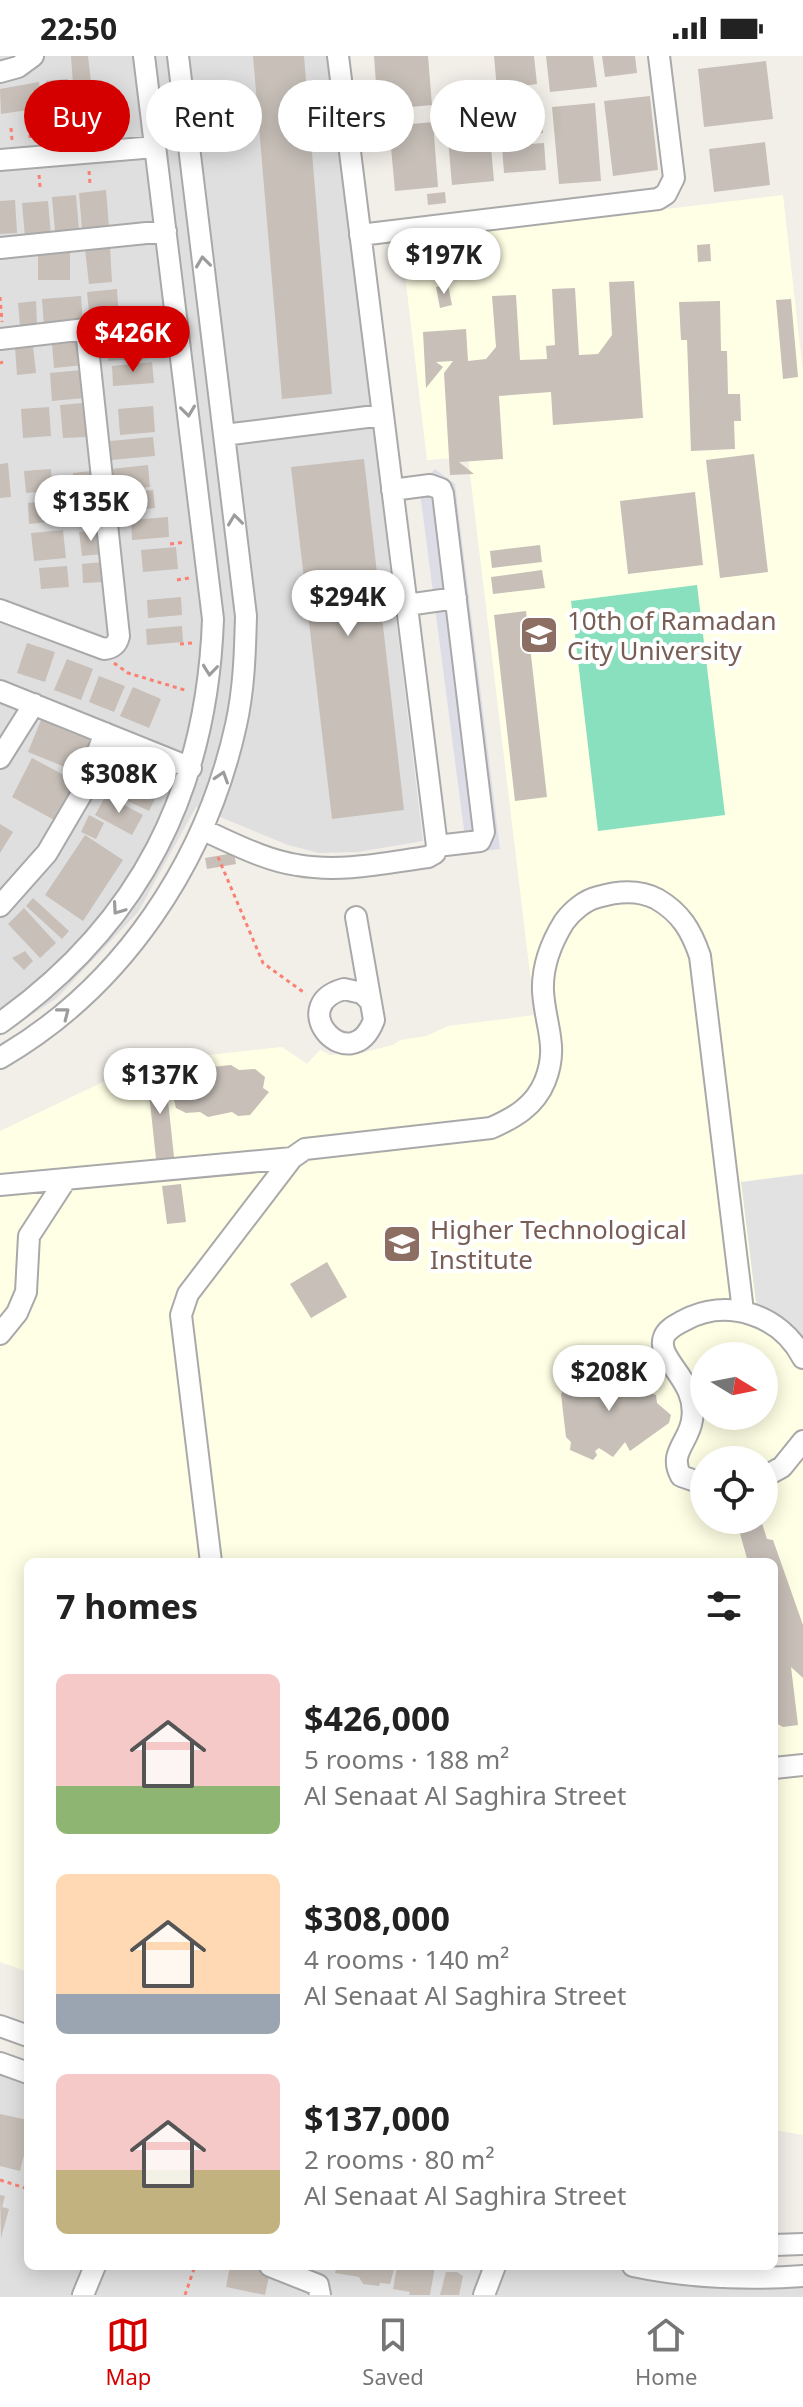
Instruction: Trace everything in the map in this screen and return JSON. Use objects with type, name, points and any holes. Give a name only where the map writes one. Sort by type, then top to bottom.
[{"type":"street","points":[[0,72],[18,67],[33,56]]},
{"type":"street","points":[[144,56],[147,80]]},
{"type":"street","points":[[0,1058],[80,1000],[130,947],[172,888],[203,830],[237,722],[244,669],[246,616],[178,56]]},
{"type":"street","points":[[203,830],[283,862],[330,869],[428,857],[435,853],[437,846],[338,56]]},
{"type":"street","points":[[360,235],[658,199],[666,194],[674,178],[659,56]]},
{"type":"street","points":[[0,160],[146,148]]},
{"type":"street","points":[[0,1023],[56,979],[104,929],[144,872],[173,816],[191,768],[207,696],[213,619],[156,152]]},
{"type":"street","points":[[0,248],[166,231]]},
{"type":"street","points":[[0,610],[104,649],[117,643],[119,636],[86,329],[2,338]]},
{"type":"street","points":[[224,435],[383,415]]},
{"type":"street","points":[[392,490],[430,485],[436,486],[443,494],[484,832],[480,841],[437,846]]},
{"type":"street","points":[[198,496],[231,490]]},
{"type":"street","points":[[407,605],[456,598]]},
{"type":"street","points":[[0,691],[191,768]]},
{"type":"street","points":[[0,758],[34,704]]},
{"type":"street","points":[[1,903],[54,841],[81,795],[105,733]]},
{"type":"street","points":[[211,1558],[181,1315],[183,1304],[292,1158],[305,1149],[491,1128],[512,1119],[530,1105],[551,1065],[553,1042],[543,992],[545,963],[555,937],[570,914],[593,898],[620,891],[648,895],[672,908],[690,929],[700,956],[743,1311]]},
{"type":"street","points":[[356,917],[368,999]]},
{"type":"street","points":[[344,989],[362,993],[368,999],[373,1007],[374,1020],[363,1038],[352,1043],[334,1041],[327,1035],[320,1018],[327,997],[344,989]]},
{"type":"street","points":[[0,1185],[292,1158]]},
{"type":"street","points":[[0,1334],[11,1323],[22,1302],[28,1281],[28,1241],[40,1216],[66,1179]]},
{"type":"street","points":[[21,1183],[40,1216]]},
{"type":"street","points":[[690,1479],[681,1476],[676,1468],[677,1450],[687,1436],[692,1420],[693,1402],[679,1371],[666,1360],[664,1336],[694,1315],[718,1310],[743,1311],[772,1323],[795,1344],[803,1358]]},
{"type":"street","points":[[778,1469],[803,1441]]},
{"type":"street","points":[[778,1768],[803,1765]]},
{"type":"street","points":[[0,2026],[24,2035]]},
{"type":"street","points":[[0,2063],[24,2072]]},
{"type":"street","points":[[778,2245],[803,2244]]},
{"type":"street","points":[[83,2295],[93,2270]]},
{"type":"street","points":[[282,2270],[311,2280],[318,2285],[320,2295]]},
{"type":"street","points":[[484,2295],[493,2270]]},
{"type":"street","points":[[660,2270],[708,2277],[757,2279],[803,2276]]},
{"type":"path","points":[[0,297],[2,338]]},
{"type":"path","points":[[86,329],[176,317]]},
{"type":"path","points":[[104,649],[117,667],[128,673],[207,696]]},
{"type":"path","points":[[217,856],[263,963],[322,1005]]},
{"type":"path","points":[[0,2180],[24,2188]]},
{"type":"path","points":[[185,2295],[194,2270]]},
{"type":"shaded area","points":[[0,56],[328,56],[331,80],[278,80],[278,152],[340,152],[423,841],[358,852],[319,853],[288,845],[196,807],[138,912],[57,998],[0,1036]]},
{"type":"shaded area","name":"Higher Technological Institute","points":[[783,195],[803,372],[803,2135],[778,2131],[778,1558],[24,1558],[24,1971],[0,1962],[0,1131],[145,1062],[282,1047],[307,1064],[320,1050],[330,1055],[361,1053],[401,1040],[426,1036],[448,1026],[535,1015],[468,457],[427,460],[401,241]]},
{"type":"shaded area","points":[[435,469],[455,484],[500,849],[467,853],[419,485]]},
{"type":"shaded area","points":[[803,1174],[803,1339],[756,1303],[741,1182]]},
{"type":"shaded area","points":[[0,2059],[24,2067],[24,2270],[803,2269],[803,2295],[0,2295]]},
{"type":"green space","points":[[697,585],[725,815],[598,831],[571,601]]},
{"type":"building","points":[[71,56],[88,56],[91,80],[73,80]]},
{"type":"building","points":[[253,56],[304,56],[306,80],[278,80],[278,152],[312,152],[332,394],[282,399],[261,152],[262,80],[255,80]]},
{"type":"building","points":[[374,56],[428,56],[430,105],[414,107],[414,80],[376,80]]},
{"type":"building","points":[[494,56],[534,56],[537,80],[496,80]]},
{"type":"building","points":[[546,56],[593,56],[597,87],[550,92]]},
{"type":"building","points":[[602,56],[635,56],[637,73],[605,77]]},
{"type":"building","points":[[766,61],[773,119],[704,127],[698,69]]},
{"type":"building","points":[[24,85],[24,111],[1,114],[0,89]]},
{"type":"building","points":[[650,96],[658,170],[613,176],[604,101]]},
{"type":"building","points":[[595,103],[601,181],[559,184],[552,107]]},
{"type":"building","points":[[430,122],[430,152],[435,152],[438,187],[395,191],[391,152],[414,152],[414,124]]},
{"type":"building","points":[[765,142],[770,185],[714,192],[709,149]]},
{"type":"building","points":[[449,152],[491,152],[494,181],[452,185]]},
{"type":"building","points":[[502,152],[545,152],[546,170],[504,173]]},
{"type":"building","points":[[106,190],[109,227],[82,229],[79,193]]},
{"type":"building","points":[[445,192],[446,203],[428,205],[427,194]]},
{"type":"building","points":[[76,195],[79,230],[55,232],[52,197]]},
{"type":"building","points":[[15,200],[17,233],[0,234],[0,201]]},
{"type":"building","points":[[48,201],[51,235],[25,237],[22,203]]},
{"type":"building","points":[[710,244],[711,261],[698,262],[697,245]]},
{"type":"building","points":[[110,247],[112,282],[89,284],[85,249]]},
{"type":"building","points":[[38,251],[70,251],[70,280],[38,280]]},
{"type":"building","points":[[634,281],[643,418],[553,425],[551,392],[499,396],[503,459],[459,462],[474,474],[450,475],[444,373],[453,361],[436,362],[443,367],[426,388],[423,332],[466,329],[468,361],[486,359],[496,347],[492,296],[516,295],[520,360],[547,359],[546,346],[555,345],[552,289],[575,288],[579,355],[598,354],[612,335],[609,282]]},
{"type":"building","points":[[448,285],[452,305],[440,308],[436,287]]},
{"type":"building","points":[[117,289],[119,319],[90,322],[87,292]]},
{"type":"building","points":[[81,296],[83,323],[44,327],[42,299]]},
{"type":"building","points":[[791,299],[798,377],[783,379],[776,300]]},
{"type":"building","points":[[36,301],[37,325],[20,326],[18,303]]},
{"type":"building","points":[[720,301],[721,351],[727,351],[728,394],[740,394],[741,421],[734,421],[735,449],[691,451],[687,340],[681,340],[679,302]]},
{"type":"building","points":[[148,331],[150,358],[108,361],[106,335]]},
{"type":"building","points":[[82,341],[84,365],[54,368],[52,344]]},
{"type":"building","points":[[33,346],[36,373],[17,375],[15,348]]},
{"type":"building","points":[[152,362],[154,383],[113,386],[112,366]]},
{"type":"building","points":[[82,370],[85,398],[52,401],[50,373]]},
{"type":"building","points":[[83,403],[86,437],[63,438],[60,405]]},
{"type":"building","points":[[153,406],[155,432],[120,435],[118,409]]},
{"type":"building","points":[[49,407],[51,436],[23,438],[21,409]]},
{"type":"building","points":[[153,437],[155,456],[111,460],[110,441]]},
{"type":"building","points":[[754,454],[768,572],[720,578],[706,460]]},
{"type":"building","points":[[364,459],[404,810],[332,819],[291,467]]},
{"type":"building","points":[[8,463],[11,497],[0,498],[0,464]]},
{"type":"building","points":[[148,465],[150,487],[113,490],[111,469]]},
{"type":"building","points":[[51,469],[52,491],[26,493],[24,471]]},
{"type":"building","points":[[91,471],[94,496],[75,498],[73,473]]},
{"type":"building","points":[[153,490],[155,508],[128,511],[127,492]]},
{"type":"building","points":[[695,492],[703,565],[628,574],[620,501]]},
{"type":"building","points":[[56,500],[59,521],[29,524],[28,503]]},
{"type":"building","points":[[95,505],[97,525],[74,527],[73,507]]},
{"type":"building","points":[[168,517],[169,537],[132,540],[131,520]]},
{"type":"building","points":[[63,530],[66,558],[34,561],[31,533]]},
{"type":"building","points":[[100,530],[102,554],[82,556],[79,532]]},
{"type":"building","points":[[540,545],[542,562],[492,568],[490,551]]},
{"type":"building","points":[[176,547],[178,569],[143,572],[141,550]]},
{"type":"building","points":[[103,562],[105,582],[83,583],[82,564]]},
{"type":"building","points":[[67,566],[69,587],[41,589],[39,568]]},
{"type":"building","points":[[542,570],[545,588],[493,594],[491,577]]},
{"type":"building","points":[[181,597],[182,615],[148,618],[147,600]]},
{"type":"building","points":[[526,611],[547,797],[515,801],[494,615]]},
{"type":"building","points":[[182,626],[183,642],[147,645],[146,629]]},
{"type":"building","points":[[27,643],[55,652],[45,682],[17,673]]},
{"type":"building","points":[[67,659],[93,669],[81,700],[54,690]]},
{"type":"building","points":[[99,676],[125,686],[114,712],[89,702]]},
{"type":"building","points":[[133,687],[161,699],[149,728],[120,716]]},
{"type":"building","points":[[41,720],[93,741],[80,773],[28,752]]},
{"type":"building","points":[[130,755],[168,773],[149,811],[111,793]]},
{"type":"building","points":[[32,758],[79,783],[58,822],[12,797]]},
{"type":"building","points":[[106,795],[143,815],[132,835],[95,815]]},
{"type":"building","points":[[89,815],[104,823],[96,839],[81,832]]},
{"type":"building","points":[[0,824],[13,832],[0,853]]},
{"type":"building","points":[[85,835],[123,860],[83,921],[45,895]]},
{"type":"building","points":[[234,853],[236,864],[207,869],[205,858]]},
{"type":"building","points":[[33,898],[69,931],[62,939],[26,906]]},
{"type":"building","points":[[24,908],[56,943],[40,958],[8,924]]},
{"type":"building","points":[[25,951],[33,961],[24,970],[12,958]]},
{"type":"building","points":[[164,1063],[175,1166],[157,1168],[146,1065]]},
{"type":"building","points":[[231,1065],[239,1070],[255,1069],[265,1077],[263,1088],[269,1092],[250,1115],[238,1116],[232,1112],[208,1117],[200,1112],[186,1113],[176,1108],[171,1088],[189,1067],[202,1066],[207,1071],[212,1067]]},
{"type":"building","points":[[181,1184],[186,1222],[167,1224],[162,1186]]},
{"type":"building","points":[[327,1262],[347,1297],[311,1318],[290,1284]]},
{"type":"building","points":[[598,1362],[627,1383],[656,1395],[657,1403],[671,1415],[669,1423],[630,1451],[625,1442],[613,1457],[599,1448],[593,1460],[570,1450],[561,1394],[580,1370],[588,1375]]},
{"type":"building","points":[[740,1534],[765,1534],[767,1539],[773,1540],[803,1625],[803,1678],[791,1667],[798,1725],[783,1727],[778,1724],[778,1558],[747,1558]]},
{"type":"building","points":[[0,2114],[24,2119],[24,2155],[20,2171],[0,2166]]},
{"type":"building","points":[[0,2195],[5,2196],[2,2207],[9,2209],[1,2238]]},
{"type":"building","points":[[229,2270],[270,2271],[265,2295],[226,2287]]},
{"type":"building","points":[[336,2270],[394,2270],[390,2284],[380,2283],[379,2286],[363,2284],[359,2277],[335,2273]]},
{"type":"building","points":[[396,2270],[434,2270],[430,2295],[409,2295],[410,2292],[393,2289]]},
{"type":"building","points":[[446,2272],[457,2272],[463,2276],[459,2295],[440,2295]]},
{"type":"place","name":"10th of Ramadan City University","points":[[539,635]]},
{"type":"place","name":"Higher Technological Institute","points":[[402,1244]]}]
